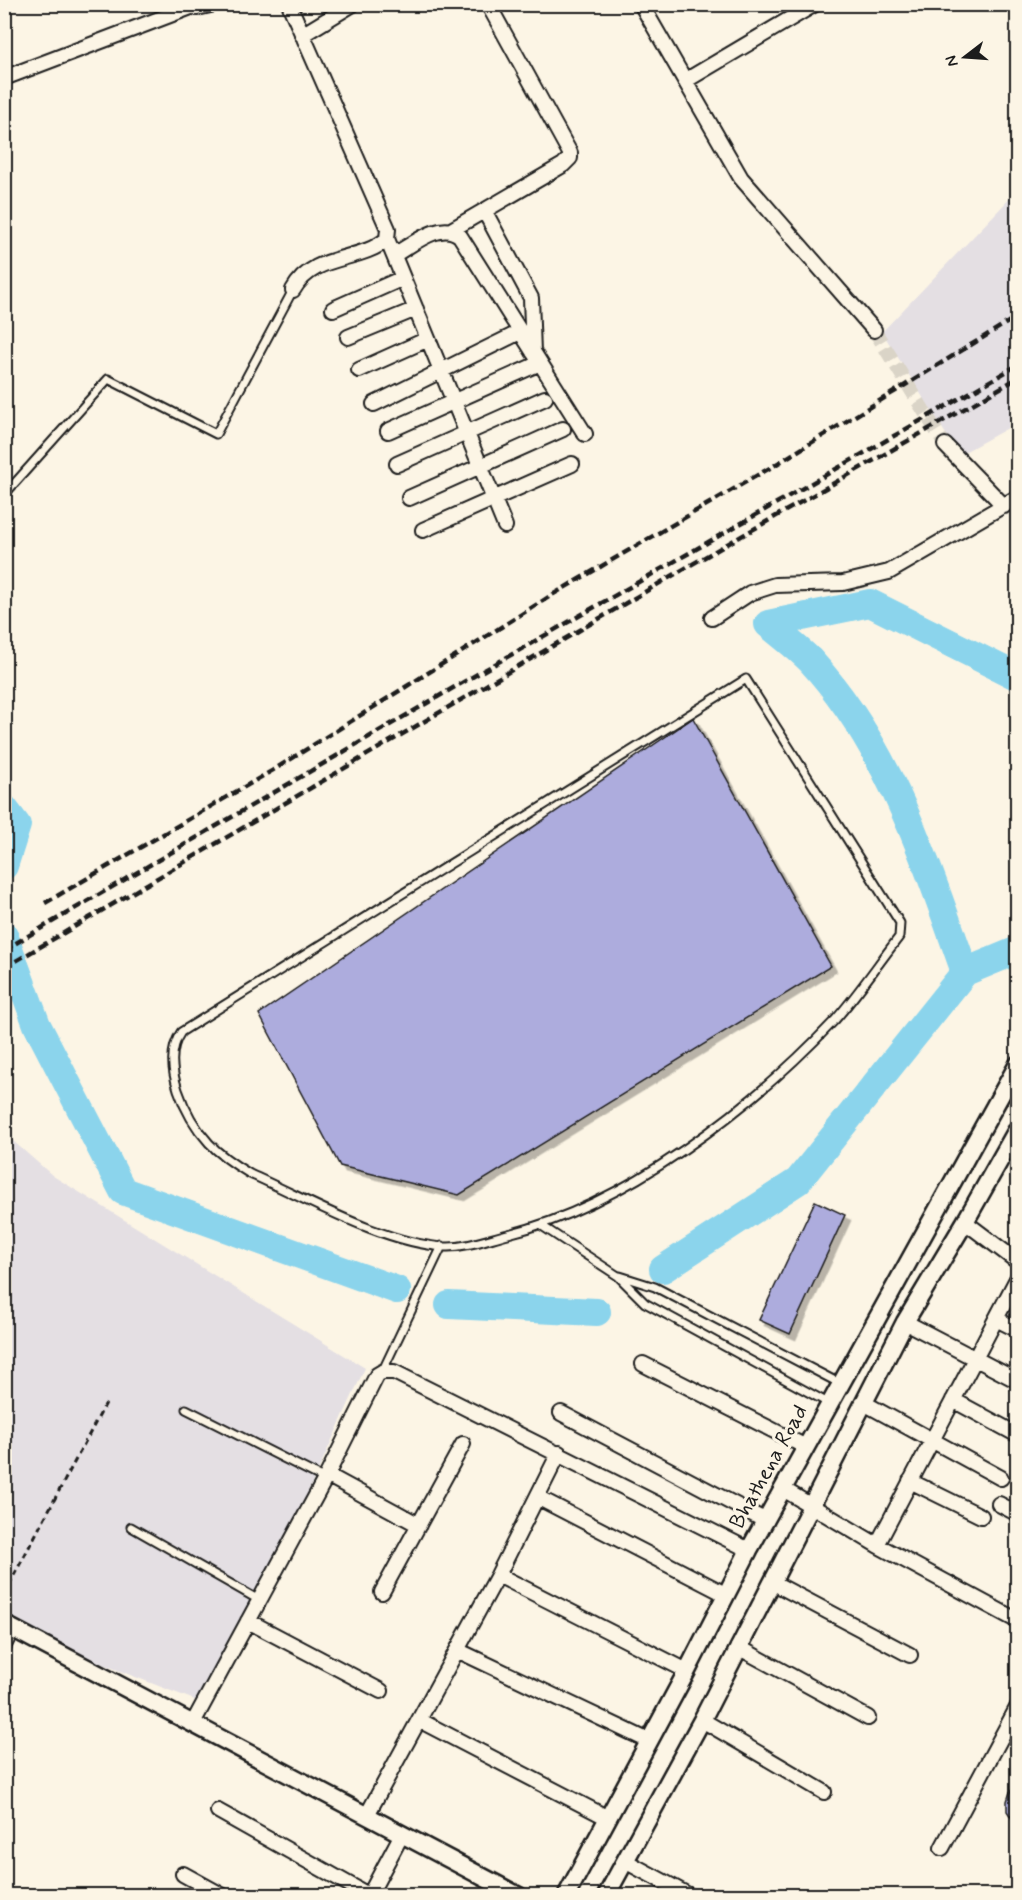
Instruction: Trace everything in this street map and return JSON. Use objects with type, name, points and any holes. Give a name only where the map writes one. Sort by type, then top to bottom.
[{"type":"street","points":[[4,78],[189,6],[215,4]]},
{"type":"street","points":[[289,4],[388,230],[387,239],[393,255],[505,526]]},
{"type":"street","points":[[322,4],[329,18]]},
{"type":"street","points":[[302,35],[353,4]]},
{"type":"street","points":[[393,255],[439,231],[451,230],[485,212],[563,165],[570,158],[570,153],[488,4]]},
{"type":"street","points":[[641,4],[747,187],[874,330]]},
{"type":"street","points":[[685,81],[814,5]]},
{"type":"street","points":[[485,212],[531,298],[537,358]]},
{"type":"street","points":[[451,230],[460,236],[585,434]]},
{"type":"street","points":[[293,290],[310,269],[387,239]]},
{"type":"street","points":[[333,309],[403,278]]},
{"type":"street","points":[[348,337],[416,309]]},
{"type":"street","points":[[374,404],[520,332]]},
{"type":"street","points":[[359,370],[428,339]]},
{"type":"street","points":[[388,431],[454,402],[537,358]]},
{"type":"street","points":[[397,464],[544,398]]},
{"type":"street","points":[[410,498],[563,429]]},
{"type":"street","points":[[945,445],[1004,506]]},
{"type":"street","points":[[423,530],[572,464]]},
{"type":"street","points":[[712,618],[750,593],[775,585],[843,583],[889,572],[1017,497]]},
{"type":"street","name":"Bhathena Road","points":[[566,1896],[606,1817],[687,1671],[748,1550],[1017,1064]]},
{"type":"street","points":[[606,1896],[702,1720],[905,1322],[965,1222],[1017,1128]]},
{"type":"street","points":[[965,1222],[1017,1262]]},
{"type":"street","points":[[877,1545],[1017,1277]]},
{"type":"street","points":[[996,1319],[1017,1330]]},
{"type":"street","points":[[905,1322],[1017,1381]]},
{"type":"street","points":[[643,1364],[806,1447]]},
{"type":"street","points":[[193,1724],[326,1477],[377,1375],[382,1372],[394,1372],[560,1453],[748,1550]]},
{"type":"street","points":[[953,1400],[1016,1434]]},
{"type":"street","points":[[864,1403],[1001,1478]]},
{"type":"street","points":[[561,1413],[766,1521]]},
{"type":"street","points":[[382,1592],[463,1444]]},
{"type":"street","points":[[367,1815],[498,1575],[560,1453]]},
{"type":"street","points":[[326,1477],[419,1525]]},
{"type":"street","points":[[910,1481],[981,1516]]},
{"type":"street","points":[[783,1489],[877,1545],[1017,1621]]},
{"type":"street","points":[[537,1497],[725,1594]]},
{"type":"street","points":[[999,1504],[1017,1514]]},
{"type":"street","points":[[498,1575],[687,1671]]},
{"type":"street","points":[[772,1582],[910,1655]]},
{"type":"street","points":[[248,1621],[381,1691]]},
{"type":"street","points":[[10,1627],[519,1896]]},
{"type":"street","points":[[738,1647],[868,1718]]},
{"type":"street","points":[[457,1650],[649,1741]]},
{"type":"street","points":[[942,1848],[1017,1706]]},
{"type":"street","points":[[419,1720],[606,1817]]},
{"type":"street","points":[[702,1720],[824,1792]]},
{"type":"street","points":[[218,1811],[370,1895],[402,1834]]},
{"type":"street","points":[[625,1861],[690,1896]]},
{"type":"street","points":[[183,1874],[223,1896]]},
{"type":"lane","points":[[4,495],[108,380],[216,434],[293,290]]},
{"type":"lane","points":[[746,679],[891,906],[900,923],[899,937],[835,1019],[774,1077],[712,1130],[664,1163],[542,1226],[476,1242],[442,1246],[420,1244],[387,1235],[250,1174],[231,1162],[209,1142],[193,1122],[175,1077],[172,1049],[175,1041],[193,1023],[746,679]]},
{"type":"lane","points":[[542,1226],[618,1275],[645,1303],[830,1404]]},
{"type":"lane","points":[[382,1372],[442,1246]]},
{"type":"lane","points":[[618,1275],[656,1287],[841,1384]]},
{"type":"lane","points":[[186,1409],[326,1477]]},
{"type":"lane","points":[[131,1527],[260,1600]]},
{"type":"lane","points":[[4,1653],[10,1627]]},
{"type":"path","points":[[4,1594],[107,1401]]},
{"type":"shaded area","points":[[1017,191],[1017,423],[959,455],[882,332]]},
{"type":"shaded area","points":[[5,1134],[53,1176],[365,1368],[210,1706],[20,1632],[5,1662]]},
{"type":"building","points":[[693,718],[831,966],[459,1195],[340,1166],[259,1014]]},
{"type":"building","points":[[815,1201],[845,1215],[790,1334],[759,1320]]},
{"type":"building","points":[[1018,1783],[1018,1828],[1007,1811],[1007,1801],[1010,1792]]},
{"type":"waterway","points":[[663,1269],[798,1181],[965,972],[920,848],[884,768],[838,694],[810,660],[768,624],[870,603],[1018,677]]},
{"type":"waterway","points":[[4,808],[17,825],[4,866]]},
{"type":"waterway","points":[[4,935],[37,1025],[123,1191],[397,1290]]},
{"type":"waterway","points":[[965,972],[1018,950]]},
{"type":"waterway","points":[[449,1305],[597,1312]]},
{"type":"tunnel","points":[[874,330],[945,445]]},
{"type":"railway","points":[[45,903],[275,769],[552,595],[775,465],[1018,316]]},
{"type":"railway","points":[[4,950],[453,688],[1018,365]]},
{"type":"railway","points":[[4,968],[689,566],[1018,378]]}]
